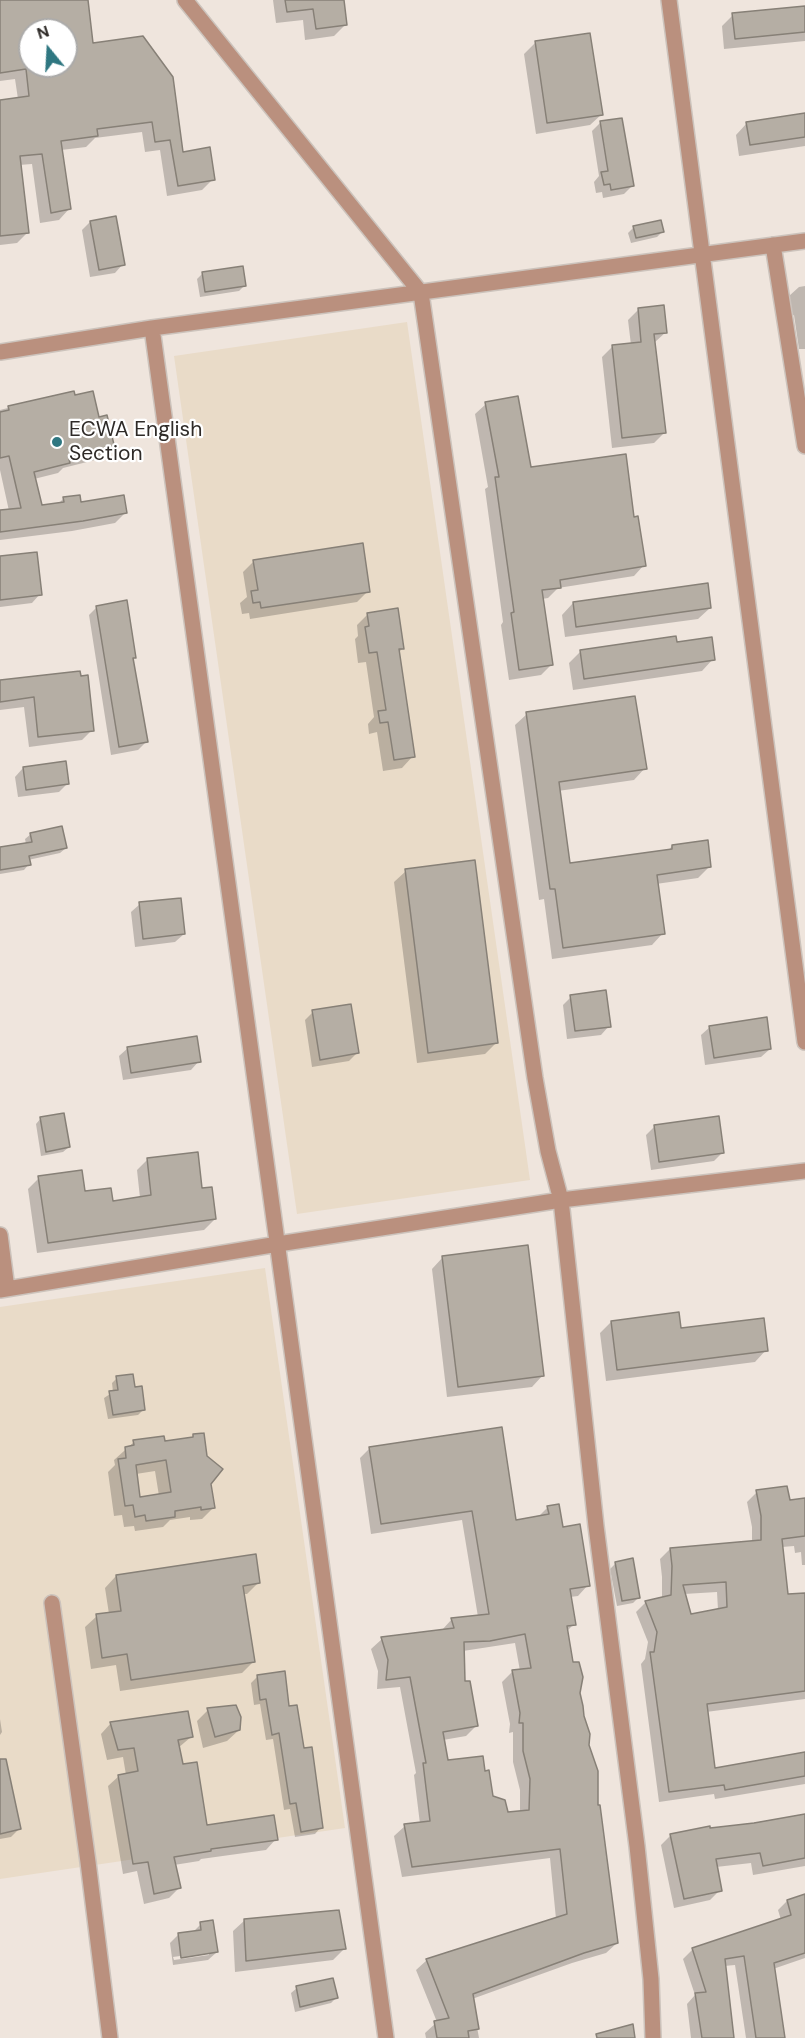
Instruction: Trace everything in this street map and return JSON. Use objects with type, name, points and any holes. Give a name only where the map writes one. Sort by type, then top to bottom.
[{"type":"street","points":[[185,0],[421,293],[535,1077],[548,1151],[561,1200],[596,1526],[637,1846],[651,1979],[653,2038]]},
{"type":"street","points":[[669,0],[805,1042]]},
{"type":"street","points":[[0,352],[152,328],[805,241]]},
{"type":"street","points":[[773,245],[800,380],[805,446]]},
{"type":"street","points":[[152,328],[386,2038]]},
{"type":"street","points":[[0,1235],[3,1290],[561,1200],[805,1171]]},
{"type":"street","points":[[52,1603],[110,2038]]},
{"type":"shaded area","points":[[407,322],[530,1180],[297,1214],[174,356]]},
{"type":"shaded area","points":[[265,1268],[345,1828],[0,1879],[0,1307]]},
{"type":"building","points":[[0,0],[88,0],[93,43],[143,36],[173,77],[183,152],[210,147],[215,180],[178,186],[170,140],[155,142],[152,122],[97,129],[98,136],[61,141],[71,209],[51,213],[42,154],[20,156],[29,233],[0,236],[0,100],[29,96],[27,78],[78,78],[78,18],[18,18],[18,70],[0,73]]},
{"type":"building","points":[[285,0],[344,0],[347,25],[316,29],[313,9],[287,12]]},
{"type":"building","points":[[805,6],[805,32],[735,39],[732,13]]},
{"type":"building","points":[[590,33],[603,115],[547,123],[535,41]]},
{"type":"building","points":[[805,113],[805,137],[750,145],[746,122]]},
{"type":"building","points":[[622,118],[634,186],[611,190],[610,184],[604,185],[601,172],[608,171],[600,121]]},
{"type":"building","points":[[116,216],[125,265],[99,270],[90,221]]},
{"type":"building","points":[[661,220],[664,232],[636,238],[633,226]]},
{"type":"building","points":[[243,266],[246,286],[205,292],[202,272]]},
{"type":"building","points":[[664,305],[667,333],[654,334],[666,433],[622,438],[612,345],[641,342],[638,308]]},
{"type":"building","name":"ECWA English Section","points":[[74,391],[75,395],[93,391],[99,417],[107,415],[115,449],[69,459],[70,463],[34,472],[42,505],[64,502],[63,497],[80,495],[81,502],[124,495],[127,513],[0,532],[0,510],[21,508],[9,456],[0,458],[0,412],[9,410],[8,406]]},
{"type":"building","points":[[518,396],[531,467],[626,454],[634,517],[638,516],[646,566],[560,580],[561,588],[542,590],[553,665],[519,670],[511,613],[514,612],[495,477],[499,477],[485,402]]},
{"type":"building","points":[[363,543],[370,592],[261,608],[260,602],[253,603],[251,591],[258,590],[253,560]]},
{"type":"building","points":[[37,552],[42,595],[0,600],[0,556]]},
{"type":"building","points":[[708,583],[711,608],[576,627],[573,602]]},
{"type":"building","points":[[127,600],[136,658],[133,658],[148,742],[119,747],[96,606]]},
{"type":"building","points":[[398,608],[404,649],[399,649],[415,757],[394,760],[388,722],[380,723],[378,711],[386,710],[377,652],[369,653],[365,627],[369,626],[367,613]]},
{"type":"building","points":[[676,636],[677,642],[712,637],[715,660],[584,679],[580,650]]},
{"type":"building","points":[[80,671],[81,676],[88,675],[94,731],[38,737],[34,697],[0,702],[0,680]]},
{"type":"building","points":[[635,696],[647,769],[559,782],[570,863],[672,849],[672,845],[708,840],[711,867],[657,875],[665,934],[563,948],[555,889],[550,889],[526,712]]},
{"type":"building","points":[[66,761],[69,784],[26,790],[23,767]]},
{"type":"building","points":[[62,826],[67,848],[29,856],[31,865],[0,870],[0,847],[32,842],[30,833]]},
{"type":"building","points":[[475,860],[498,1043],[428,1053],[405,869]]},
{"type":"building","points":[[181,898],[185,934],[143,939],[139,902]]},
{"type":"building","points":[[606,990],[611,1027],[575,1031],[570,995]]},
{"type":"building","points":[[351,1004],[359,1053],[320,1060],[312,1010]]},
{"type":"building","points":[[767,1017],[771,1049],[714,1058],[709,1026]]},
{"type":"building","points":[[197,1036],[201,1062],[131,1073],[127,1047]]},
{"type":"building","points":[[64,1113],[70,1147],[46,1152],[40,1117]]},
{"type":"building","points":[[719,1116],[724,1153],[659,1162],[654,1125]]},
{"type":"building","points":[[198,1152],[202,1188],[212,1187],[216,1219],[48,1243],[38,1176],[82,1170],[85,1191],[111,1188],[113,1201],[151,1195],[147,1158]]},
{"type":"building","points":[[528,1245],[544,1376],[458,1387],[442,1256]]},
{"type":"building","points":[[679,1312],[681,1328],[764,1318],[768,1351],[617,1370],[611,1321]]},
{"type":"building","points":[[133,1374],[135,1387],[142,1386],[145,1410],[113,1415],[109,1391],[118,1390],[116,1376]]},
{"type":"building","points":[[502,1427],[516,1520],[549,1514],[547,1506],[559,1504],[563,1527],[580,1524],[590,1586],[570,1589],[576,1625],[567,1626],[573,1662],[579,1662],[583,1677],[580,1693],[590,1734],[589,1745],[598,1771],[598,1805],[600,1805],[618,1943],[584,1953],[473,1994],[479,2029],[468,2031],[469,2038],[437,2038],[434,2021],[449,2018],[426,1959],[567,1914],[560,1849],[412,1867],[404,1824],[430,1821],[423,1763],[426,1763],[410,1677],[386,1680],[388,1660],[381,1637],[454,1628],[451,1618],[489,1614],[472,1511],[381,1524],[369,1447]],"holes":[[[525,1634],[531,1668],[512,1670],[520,1713],[519,1723],[523,1723],[523,1751],[530,1779],[529,1810],[508,1812],[505,1800],[493,1796],[489,1770],[485,1771],[483,1756],[448,1760],[443,1732],[478,1726],[470,1681],[465,1681],[464,1642],[490,1641]]]},
{"type":"building","points":[[204,1433],[207,1456],[223,1469],[211,1484],[215,1508],[201,1510],[201,1507],[175,1511],[175,1517],[146,1521],[145,1515],[135,1517],[133,1505],[125,1506],[118,1459],[126,1458],[125,1447],[134,1445],[133,1440],[164,1436],[165,1441],[193,1437],[193,1434]],"holes":[[[166,1460],[171,1492],[140,1497],[136,1465]]]},
{"type":"building","points":[[787,1486],[790,1500],[805,1498],[805,1536],[782,1539],[788,1594],[805,1593],[805,1691],[707,1704],[715,1768],[805,1752],[805,1776],[725,1790],[724,1785],[669,1792],[650,1652],[654,1652],[657,1632],[645,1601],[671,1595],[670,1548],[761,1540],[761,1516],[756,1490]],"holes":[[[726,1582],[727,1607],[691,1614],[683,1585]]]},
{"type":"building","points":[[256,1554],[260,1583],[243,1586],[255,1662],[131,1680],[127,1654],[102,1658],[96,1614],[121,1611],[116,1575]]},
{"type":"building","points":[[633,1558],[640,1598],[622,1601],[615,1562]]},
{"type":"building","points":[[285,1671],[289,1706],[297,1705],[304,1748],[312,1747],[323,1828],[301,1832],[296,1803],[290,1804],[279,1733],[272,1735],[266,1699],[260,1700],[257,1675]]},
{"type":"building","points":[[236,1705],[241,1717],[240,1730],[215,1737],[207,1708]]},
{"type":"building","points":[[188,1711],[193,1737],[178,1740],[183,1764],[197,1762],[207,1825],[274,1815],[278,1840],[211,1849],[211,1851],[174,1857],[181,1888],[154,1894],[148,1862],[133,1864],[118,1775],[138,1771],[134,1748],[118,1750],[110,1722]]},
{"type":"building","points":[[0,1759],[6,1759],[21,1829],[0,1834]]},
{"type":"building","points":[[805,1814],[805,1858],[763,1866],[760,1853],[716,1859],[722,1891],[684,1899],[670,1834],[710,1826],[710,1828],[754,1823]]},
{"type":"building","points":[[805,1894],[805,1953],[774,1963],[785,2038],[756,2038],[744,1956],[725,1959],[734,2038],[702,2038],[695,1993],[706,1992],[692,1948],[791,1915],[787,1900]]},
{"type":"building","points":[[339,1910],[346,1949],[246,1961],[244,1919]]},
{"type":"building","points":[[213,1920],[218,1952],[181,1958],[178,1933],[201,1930],[200,1922]]},
{"type":"building","points":[[333,1978],[338,1998],[300,2007],[296,1986]]},
{"type":"building","points":[[633,2024],[635,2038],[597,2038],[596,2034]]},
{"type":"place","name":"ECWA English Section","points":[[57,442]]}]
